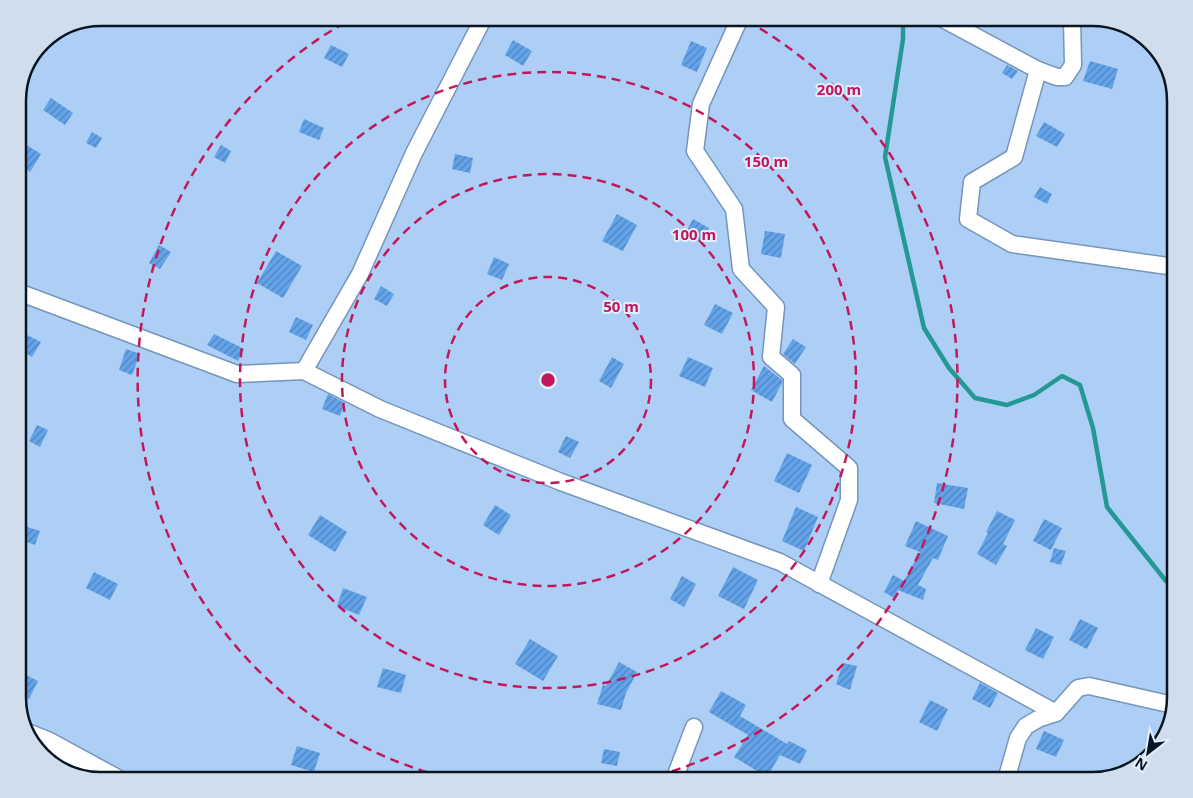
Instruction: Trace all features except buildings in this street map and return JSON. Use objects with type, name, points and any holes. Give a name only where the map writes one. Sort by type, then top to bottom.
[{"type":"street","points":[[304,371],[360,274],[414,153],[479,26]]},
{"type":"street","points":[[736,26],[701,104],[695,152],[734,209],[741,269],[776,306],[771,357],[792,375],[792,419],[849,468],[849,500],[819,584]]},
{"type":"street","points":[[956,26],[1038,70],[1057,78],[1065,76],[1073,65],[1072,26]]},
{"type":"street","points":[[1038,70],[1014,157],[972,182],[968,219],[1012,244],[1167,266]]},
{"type":"street","points":[[26,295],[237,374],[304,371],[389,412],[561,482],[780,562],[1056,712]]},
{"type":"street","points":[[1008,772],[1018,738],[1026,726],[1056,712],[1078,688],[1089,686],[1166,703]]},
{"type":"street","points":[[677,772],[694,727]]},
{"type":"street","points":[[40,740],[100,772]]},
{"type":"waterway","points":[[903,26],[903,39],[885,157],[924,328],[949,368],[975,398],[1007,405],[1034,395],[1062,376],[1080,385],[1093,428],[1107,507],[1167,582]]}]
